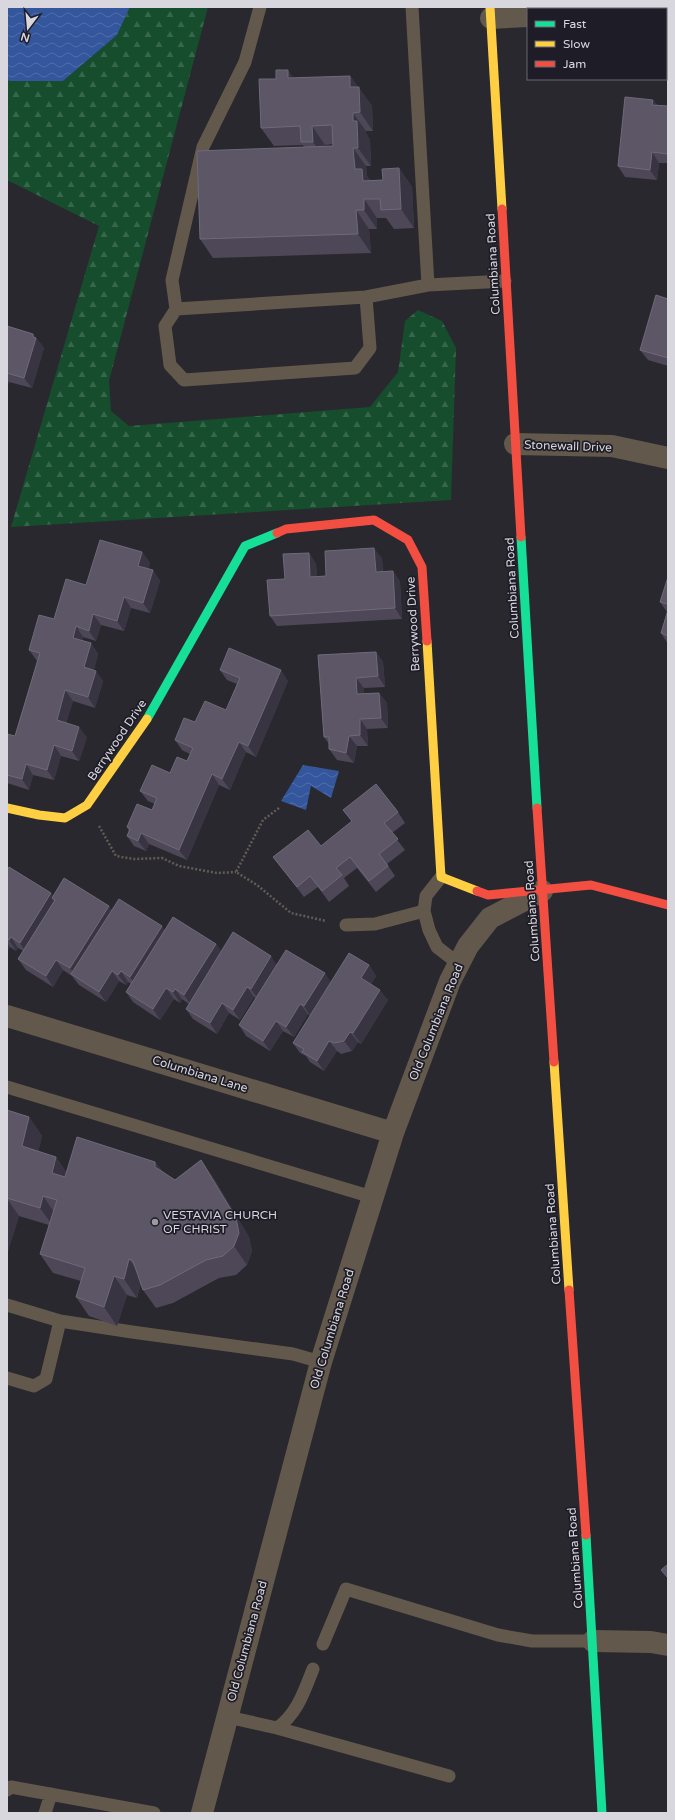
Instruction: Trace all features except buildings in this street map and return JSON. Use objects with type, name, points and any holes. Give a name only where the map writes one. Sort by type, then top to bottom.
[{"type":"main road","name":"Columbiana Road","points":[[491,13],[505,280],[542,891],[593,1642],[602,1813]]},
{"type":"main road","name":"Berrywood Drive","points":[[7,808],[39,815],[65,818],[88,805],[147,719],[245,546],[286,529],[374,520],[408,540],[422,567],[441,877]]},
{"type":"main road","points":[[441,877],[488,895],[542,891],[591,885],[668,905]]},
{"type":"street","points":[[491,13],[527,16]]},
{"type":"street","name":"Stonewall Drive","points":[[515,444],[612,446],[668,458]]},
{"type":"street","name":"Old Columbiana Road","points":[[202,1813],[322,1362],[393,1133],[450,981],[468,946],[490,918],[542,891]]},
{"type":"street","name":"Columbiana Lane","points":[[7,1016],[393,1133]]},
{"type":"street","points":[[593,1642],[651,1642],[668,1645]]},
{"type":"lane","points":[[260,7],[245,62],[203,147],[172,280],[176,309],[165,326],[170,365],[184,380],[355,368],[370,348],[366,297]]},
{"type":"lane","points":[[412,7],[428,285]]},
{"type":"lane","points":[[176,309],[366,297],[428,285],[505,280]]},
{"type":"lane","points":[[441,877],[426,896],[424,911],[429,930],[436,947],[458,964]]},
{"type":"lane","points":[[346,925],[375,924],[424,911]]},
{"type":"lane","points":[[7,1087],[372,1197]]},
{"type":"lane","points":[[7,1305],[60,1321],[293,1354],[322,1362]]},
{"type":"lane","points":[[7,1378],[34,1386],[46,1379],[60,1321]]},
{"type":"lane","points":[[323,1644],[346,1589],[498,1635],[532,1641],[593,1642]]},
{"type":"lane","points":[[277,1728],[287,1722],[300,1702],[313,1669]]},
{"type":"lane","points":[[228,1717],[277,1728],[448,1776]]},
{"type":"lane","points":[[7,1790],[11,1787],[128,1811],[154,1813]]},
{"type":"lane","points":[[45,1813],[51,1794]]},
{"type":"path","points":[[88,805],[116,856],[134,859],[162,858],[179,866],[210,872],[236,872],[256,885],[291,913],[346,925]]},
{"type":"path","points":[[236,872],[263,820],[279,808]]},
{"type":"green space","points":[[130,7],[208,7],[109,381],[111,411],[129,426],[370,407],[398,372],[405,321],[418,310],[442,321],[456,348],[451,500],[11,527],[99,226],[7,180],[7,80],[63,81],[117,35]]},
{"type":"water","points":[[7,7],[130,7],[117,35],[63,81],[10,81],[7,80]]},
{"type":"water","points":[[303,765],[339,771],[331,798],[311,786],[306,810],[281,801]]},
{"type":"traffic: fast","points":[[147,719],[245,546],[277,533]]},
{"type":"traffic: fast","points":[[521,537],[537,808]]},
{"type":"traffic: fast","points":[[586,1535],[602,1813]]},
{"type":"traffic: slow","points":[[490,7],[502,209]]},
{"type":"traffic: slow","points":[[427,641],[441,877],[477,891]]},
{"type":"traffic: slow","points":[[7,808],[39,815],[65,818],[87,805],[147,719]]},
{"type":"traffic: slow","points":[[554,1062],[569,1290]]},
{"type":"traffic: jam","points":[[502,209],[521,537]]},
{"type":"traffic: jam","points":[[277,533],[286,529],[374,520],[408,540],[422,567],[427,641]]},
{"type":"traffic: jam","points":[[537,808],[554,1062]]},
{"type":"traffic: jam","points":[[477,891],[488,895],[591,885],[668,905]]},
{"type":"traffic: jam","points":[[569,1290],[586,1535]]},
{"type":"place","name":"VESTAVIA CHURCH OF CHRIST","points":[[155,1222]]}]
